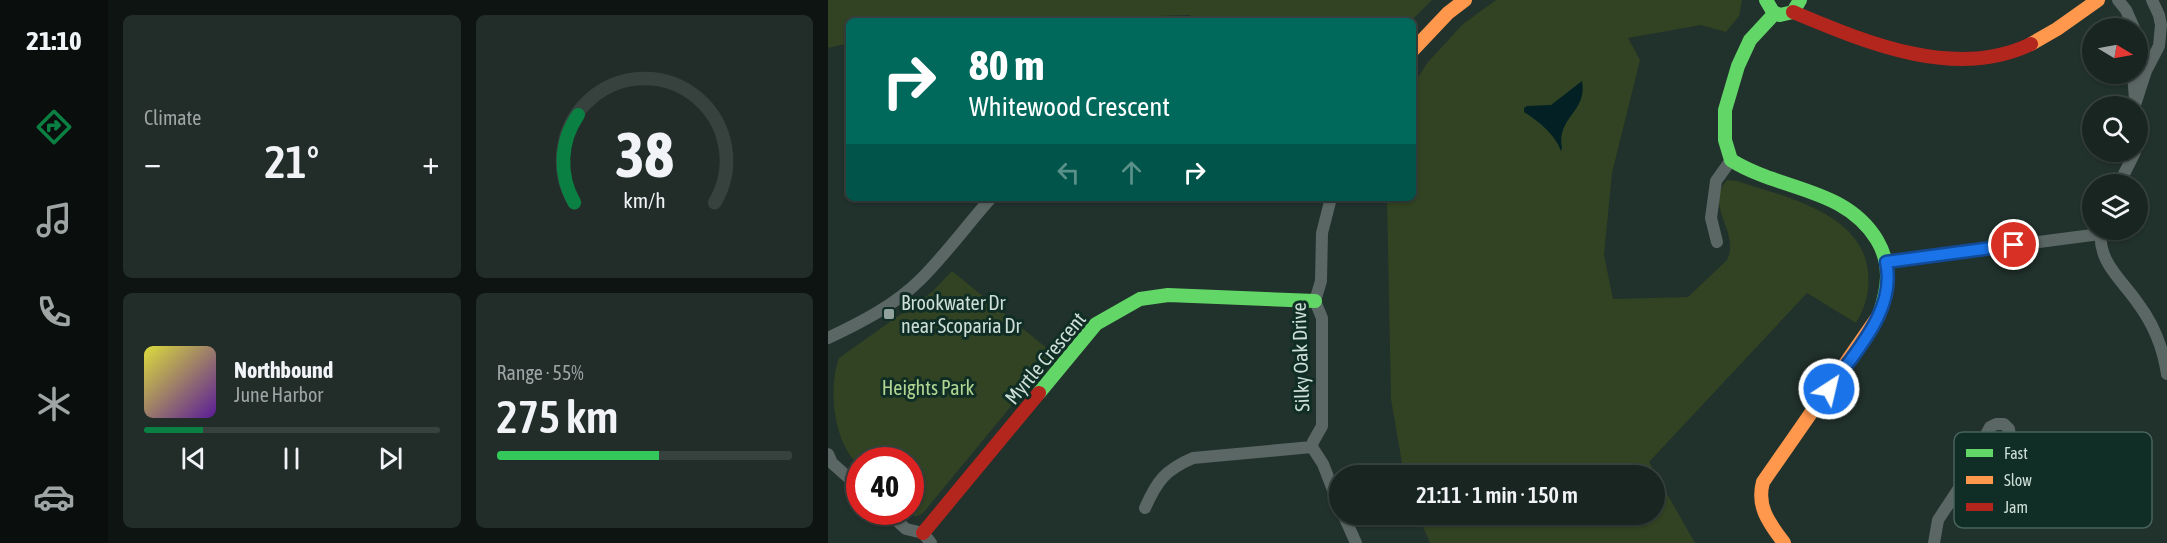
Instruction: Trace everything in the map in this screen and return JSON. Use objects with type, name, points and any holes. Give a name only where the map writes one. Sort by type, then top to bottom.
[{"type":"street","points":[[1416,47],[1448,13],[1465,0]]},
{"type":"street","points":[[1766,0],[1770,10],[1775,13],[1784,15],[1796,6],[1823,25],[1908,53],[1946,60],[1980,59],[2012,52],[2068,24],[2098,0]]},
{"type":"street","points":[[2118,0],[2129,18]]},
{"type":"street","points":[[2138,96],[2146,71],[2159,46],[2159,15],[2152,0]]},
{"type":"street","points":[[1775,13],[1750,40],[1738,66],[1725,110],[1725,140],[1731,160],[1758,175],[1834,201],[1853,212],[1868,225],[1882,248],[1886,262],[1887,291],[1877,319],[1767,474],[1759,490],[1764,513],[1784,543]]},
{"type":"street","points":[[1717,242],[1711,218],[1716,181],[1731,160]]},
{"type":"street","points":[[828,338],[863,321],[897,300],[921,279],[988,201]]},
{"type":"street","name":"Silky Oak Drive","points":[[1312,447],[1322,426],[1322,318],[1315,301],[1321,280],[1322,233],[1330,201]]},
{"type":"street","points":[[1886,262],[2082,235]]},
{"type":"street","points":[[2102,240],[2103,253],[2113,274],[2137,301],[2159,340],[2167,374]]},
{"type":"street","name":"Myrtle Crescent","points":[[927,538],[1096,324],[1116,311],[1140,299],[1168,294],[1315,301]]},
{"type":"street","points":[[1145,508],[1156,484],[1175,466],[1193,458],[1312,447],[1323,464],[1329,480]]},
{"type":"street","points":[[828,454],[832,463],[846,476]]},
{"type":"street","points":[[1934,543],[1938,520],[1954,496]]},
{"type":"street","points":[[901,525],[927,538]]},
{"type":"street","points":[[1347,525],[1356,543]]},
{"type":"green space","points":[[828,0],[1432,0],[1414,18],[1198,18],[1188,15],[1099,18],[846,18],[846,44],[828,48]]},
{"type":"green space","points":[[1496,0],[1742,0],[1739,16],[1726,32],[1701,25],[1628,38],[1640,60],[1612,173],[1604,255],[1613,299],[1688,297],[1727,260],[1730,239],[1719,200],[1721,190],[1727,180],[1737,181],[1815,208],[1848,231],[1860,247],[1867,265],[1869,281],[1863,309],[1856,323],[1807,293],[1649,462],[1651,465],[1402,465],[1391,399],[1387,201],[1416,201],[1416,80],[1428,62],[1463,24]]},
{"type":"green space","name":"Heights Park","points":[[952,271],[1054,354],[924,512],[924,447],[846,448],[835,414],[834,384],[839,358],[932,292]]},
{"type":"green space","points":[[1665,490],[1695,543],[1430,543],[1422,525],[1665,525]]},
{"type":"water","points":[[1582,81],[1581,100],[1563,129],[1561,151],[1550,134],[1524,112],[1524,108],[1551,105]]},
{"type":"traffic: fast","points":[[1766,0],[1773,12],[1780,15],[1793,12],[1800,0]]},
{"type":"traffic: fast","points":[[1775,13],[1750,40],[1738,66],[1725,110],[1725,140],[1731,160],[1750,170],[1830,200],[1848,210],[1864,223],[1882,249],[1887,268],[1885,296],[1879,315]]},
{"type":"traffic: fast","points":[[1039,393],[1096,324],[1140,299],[1168,295],[1315,301]]},
{"type":"traffic: slow","points":[[1416,47],[1448,13],[1465,0]]},
{"type":"traffic: slow","points":[[2031,44],[2098,0]]},
{"type":"traffic: slow","points":[[1784,543],[1769,522],[1763,507],[1761,499],[1763,482],[1879,315]]},
{"type":"traffic: jam","points":[[1793,12],[1880,45],[1941,58],[1972,59],[2002,54],[2031,44]]},
{"type":"traffic: jam","points":[[923,533],[1039,393]]},
{"type":"place","name":"Brookwater Dr near Scoparia Dr","points":[[889,314]]},
{"type":"route","points":[[1829,389],[1877,319],[1887,291],[1886,262],[2014,245]]}]
